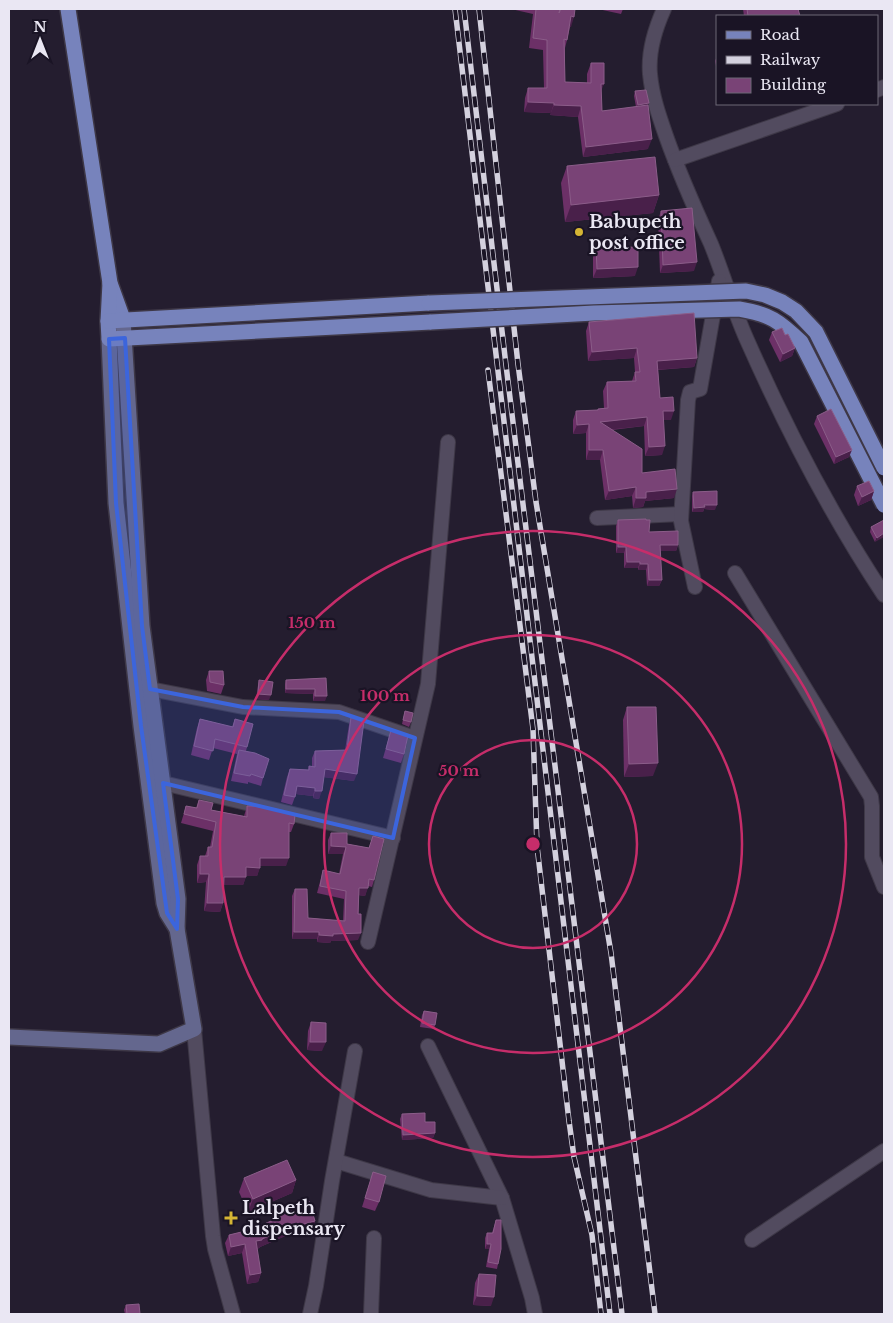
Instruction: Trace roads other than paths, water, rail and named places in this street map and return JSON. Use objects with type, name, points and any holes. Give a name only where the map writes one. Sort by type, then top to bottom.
[{"type":"main road","points":[[68,9],[115,320],[109,339],[594,313],[739,309],[756,312],[772,318],[801,342],[884,505]]},
{"type":"main road","points":[[115,320],[429,303],[746,291],[782,302],[796,311],[816,332],[884,468]]},
{"type":"street","points":[[664,9],[651,48],[650,74],[657,109],[675,160],[721,271],[746,338],[794,439],[858,556],[884,595]]},
{"type":"street","points":[[675,160],[834,105]]},
{"type":"street","points":[[695,587],[682,528],[681,514],[690,392],[700,389],[721,271]]},
{"type":"street","points":[[115,320],[125,338],[142,626],[178,899],[177,929],[194,1029],[213,1236],[233,1314]]},
{"type":"street","points":[[109,339],[116,503],[140,726],[164,903],[167,913],[177,929]]},
{"type":"street","points":[[368,942],[416,738],[429,674],[448,442]]},
{"type":"street","points":[[596,518],[681,514]]},
{"type":"street","points":[[735,573],[871,797],[872,857],[884,887]]},
{"type":"street","points":[[150,689],[243,707],[339,712],[416,738]]},
{"type":"street","points":[[163,783],[393,838]]},
{"type":"street","points":[[9,1037],[159,1044],[194,1029]]},
{"type":"street","points":[[428,1046],[502,1198],[535,1314]]},
{"type":"street","points":[[310,1314],[355,1051]]},
{"type":"street","points":[[752,1240],[884,1151]]},
{"type":"street","points":[[336,1161],[431,1190],[502,1198]]},
{"type":"street","points":[[371,1314],[374,1238]]},
{"type":"railway","points":[[455,9],[610,1314]]},
{"type":"railway","points":[[464,9],[622,1314]]},
{"type":"railway","points":[[479,9],[518,364],[536,502],[611,953],[655,1314]]},
{"type":"railway","points":[[488,370],[533,729],[537,846],[569,1121],[574,1157],[592,1235],[601,1314]]},
{"type":"place","name":"Babupeth post office","points":[[579,232]]},
{"type":"place","name":"Lalpeth dispensary","points":[[231,1218]]}]
